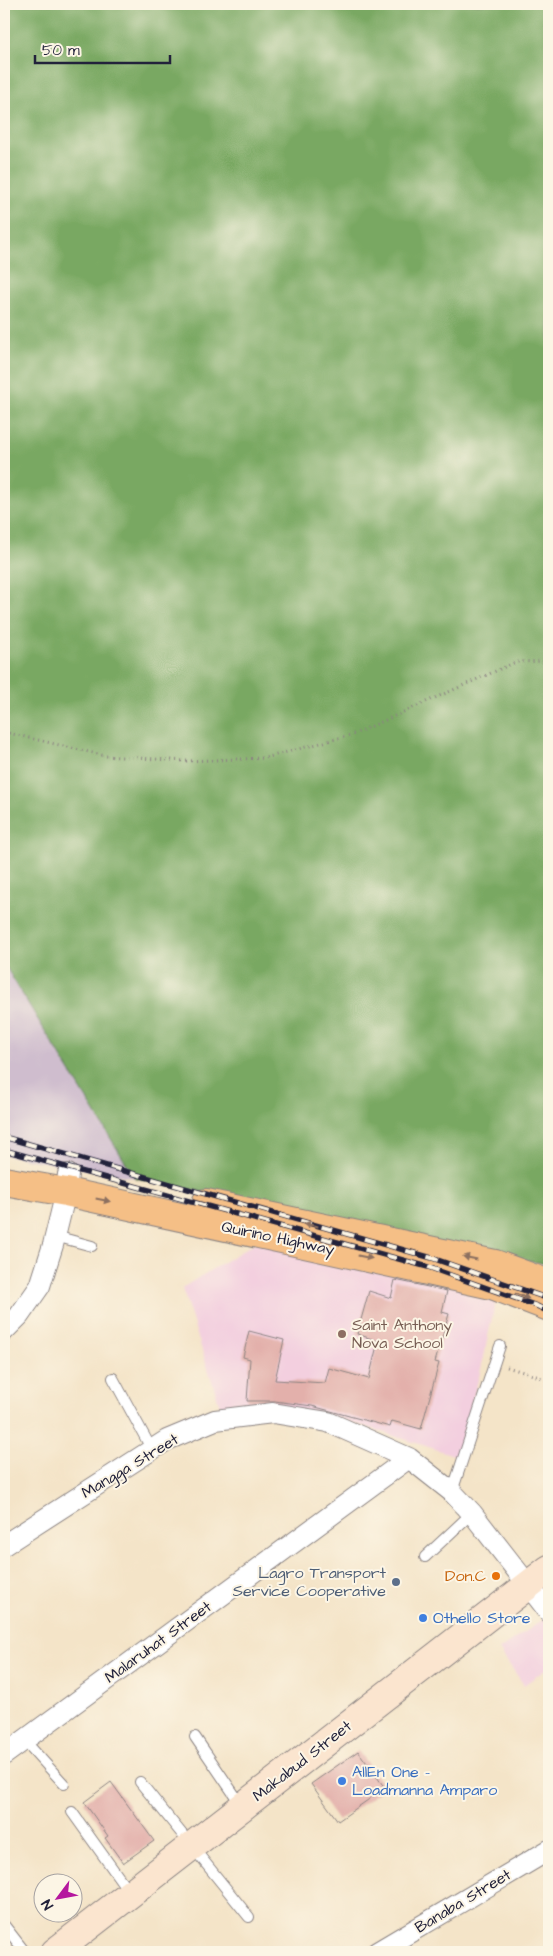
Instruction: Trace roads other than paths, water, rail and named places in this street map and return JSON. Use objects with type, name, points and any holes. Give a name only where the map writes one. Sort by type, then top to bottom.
[{"type":"main road","name":"Quirino Highway","points":[[4,1163],[67,1183],[492,1285],[549,1307]]},
{"type":"main road","name":"Quirino Highway","points":[[4,1181],[67,1183],[495,1264],[549,1284]]},
{"type":"street","points":[[4,1331],[19,1316],[40,1286],[55,1236],[67,1183]]},
{"type":"street","name":"Mangga Street","points":[[4,1544],[167,1440],[215,1420],[273,1413],[328,1422],[409,1458],[452,1492],[539,1578],[549,1612]]},
{"type":"street","name":"Malaruhat Street","points":[[4,1755],[409,1458]]},
{"type":"street","name":"Makabud Street","points":[[55,1952],[539,1578]]},
{"type":"street","name":"Banaba Street","points":[[377,1952],[549,1850]]},
{"type":"lane","points":[[55,1236],[92,1246]]},
{"type":"lane","points":[[452,1492],[500,1346]]},
{"type":"lane","points":[[113,1378],[152,1450]]},
{"type":"lane","points":[[425,1557],[472,1513]]},
{"type":"lane","points":[[195,1737],[242,1807]]},
{"type":"lane","points":[[24,1740],[64,1784]]},
{"type":"lane","points":[[140,1782],[249,1917]]},
{"type":"lane","points":[[72,1812],[131,1893]]},
{"type":"lane","points":[[4,1925],[25,1952]]},
{"type":"railway","points":[[4,1137],[432,1258],[549,1299]]},
{"type":"railway","points":[[4,1150],[428,1267],[549,1312]]},
{"type":"place","name":"Saint Anthony Nova School","points":[[342,1334]]},
{"type":"place","name":"Don.C","points":[[496,1576]]},
{"type":"place","name":"Lagro Transport Service Cooperative","points":[[396,1582]]},
{"type":"place","name":"Othello Store","points":[[423,1618]]},
{"type":"place","name":"AllEn One - Loadmanna Amparo","points":[[342,1781]]}]
